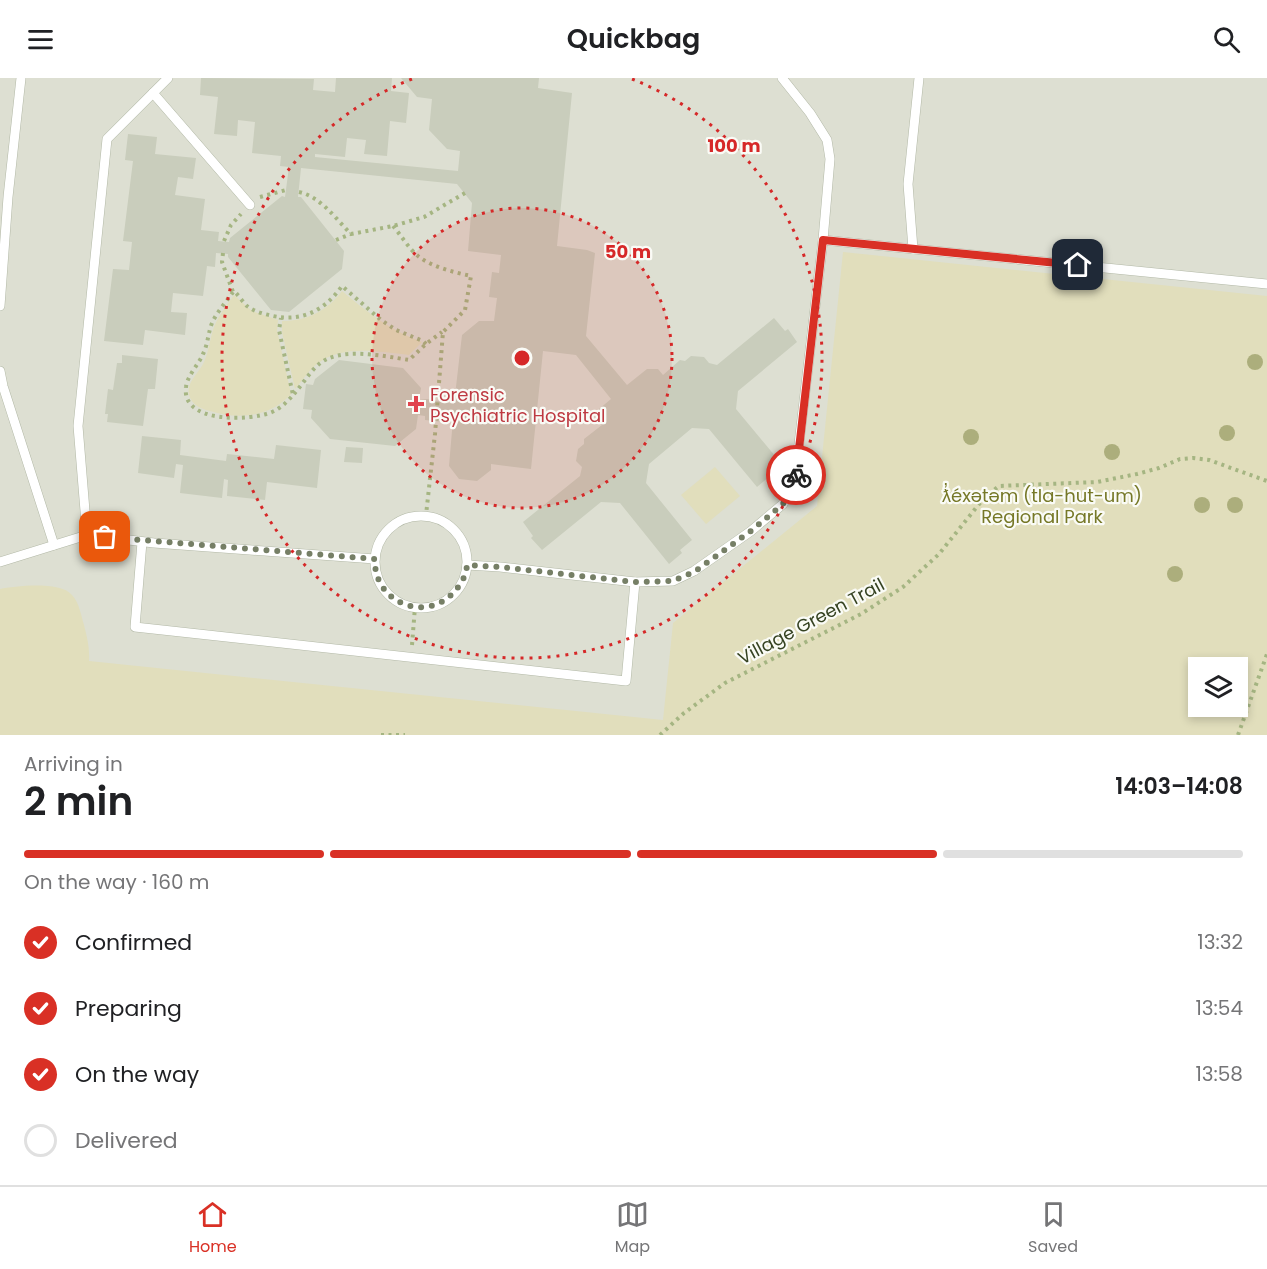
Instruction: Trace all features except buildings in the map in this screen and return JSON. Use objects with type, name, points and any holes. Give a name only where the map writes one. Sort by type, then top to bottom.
[{"type":"lane","points":[[0,306],[8,197],[21,78]]},
{"type":"lane","points":[[87,536],[78,426],[107,139],[168,78]]},
{"type":"lane","points":[[467,565],[635,582],[673,581],[694,572],[751,531],[783,504],[795,478],[823,240],[830,159],[827,140],[810,112],[782,78]]},
{"type":"lane","points":[[914,249],[908,184],[919,78]]},
{"type":"lane","points":[[153,93],[250,205]]},
{"type":"lane","points":[[823,240],[1267,284]]},
{"type":"lane","points":[[0,371],[54,545]]},
{"type":"lane","points":[[426,516],[441,520],[454,529],[463,542],[467,565],[461,585],[445,601],[437,605],[415,607],[388,594],[379,580],[375,559],[381,538],[392,526],[406,518],[426,516]]},
{"type":"lane","points":[[0,562],[87,536],[375,559]]},
{"type":"lane","points":[[142,542],[135,627],[626,681],[635,582]]},
{"type":"path","points":[[299,192],[308,194],[317,200],[351,234]]},
{"type":"path","points":[[336,240],[351,234],[424,217],[465,194]]},
{"type":"path","points":[[232,292],[211,324],[206,348],[186,387],[188,398],[195,408],[203,412],[226,418],[243,419],[272,412],[285,404],[319,363],[334,356],[356,354],[409,360],[465,310],[471,276],[428,262],[415,254],[393,226]]},
{"type":"path","points":[[223,253],[222,262],[232,292],[235,292],[247,306],[262,314],[296,318],[318,311],[334,298],[342,286],[381,320],[426,344]]},
{"type":"path","points":[[281,318],[279,330],[293,395]]},
{"type":"path","points":[[426,516],[443,332]]},
{"type":"path","name":"Village Green Trail","points":[[660,735],[684,713],[725,682],[861,614],[903,587],[939,554],[984,498],[999,486],[1097,482],[1159,468],[1180,459],[1193,458],[1209,460],[1267,482]]},
{"type":"path","points":[[411,657],[415,607]]},
{"type":"path","points":[[1238,735],[1267,654]]},
{"type":"path","points":[[381,735],[405,735]]},
{"type":"shaded area","name":"Forensic Psychiatric Hospital","points":[[0,78],[1267,78],[1267,297],[822,511],[665,723],[0,655]]},
{"type":"green space","name":"ƛ̓éxətəm (tla-hut-um) Regional Park","points":[[843,252],[1267,296],[1267,735],[0,735],[0,589],[48,586],[72,595],[80,609],[89,648],[89,661],[663,720],[673,623],[817,506]]},
{"type":"green space","points":[[342,291],[379,320],[422,342],[409,355],[362,351],[327,358],[317,364],[295,389],[282,332],[282,321],[291,321],[316,314]]},
{"type":"green space","points":[[234,295],[252,311],[278,320],[277,330],[291,394],[274,408],[243,416],[221,414],[200,408],[189,395],[189,386],[206,358],[214,327]]},
{"type":"green space","points":[[715,467],[740,496],[706,524],[681,495]]},
{"type":"way so far","points":[[105,537],[154,543],[375,559],[379,580],[388,594],[409,606],[421,608],[445,601],[461,585],[467,565],[635,582],[673,581],[694,572],[751,531],[783,504],[796,475]]},
{"type":"place","name":"Forensic Psychiatric Hospital","points":[[416,404]]},
{"type":"route","points":[[796,475],[823,240],[1078,265]]}]
